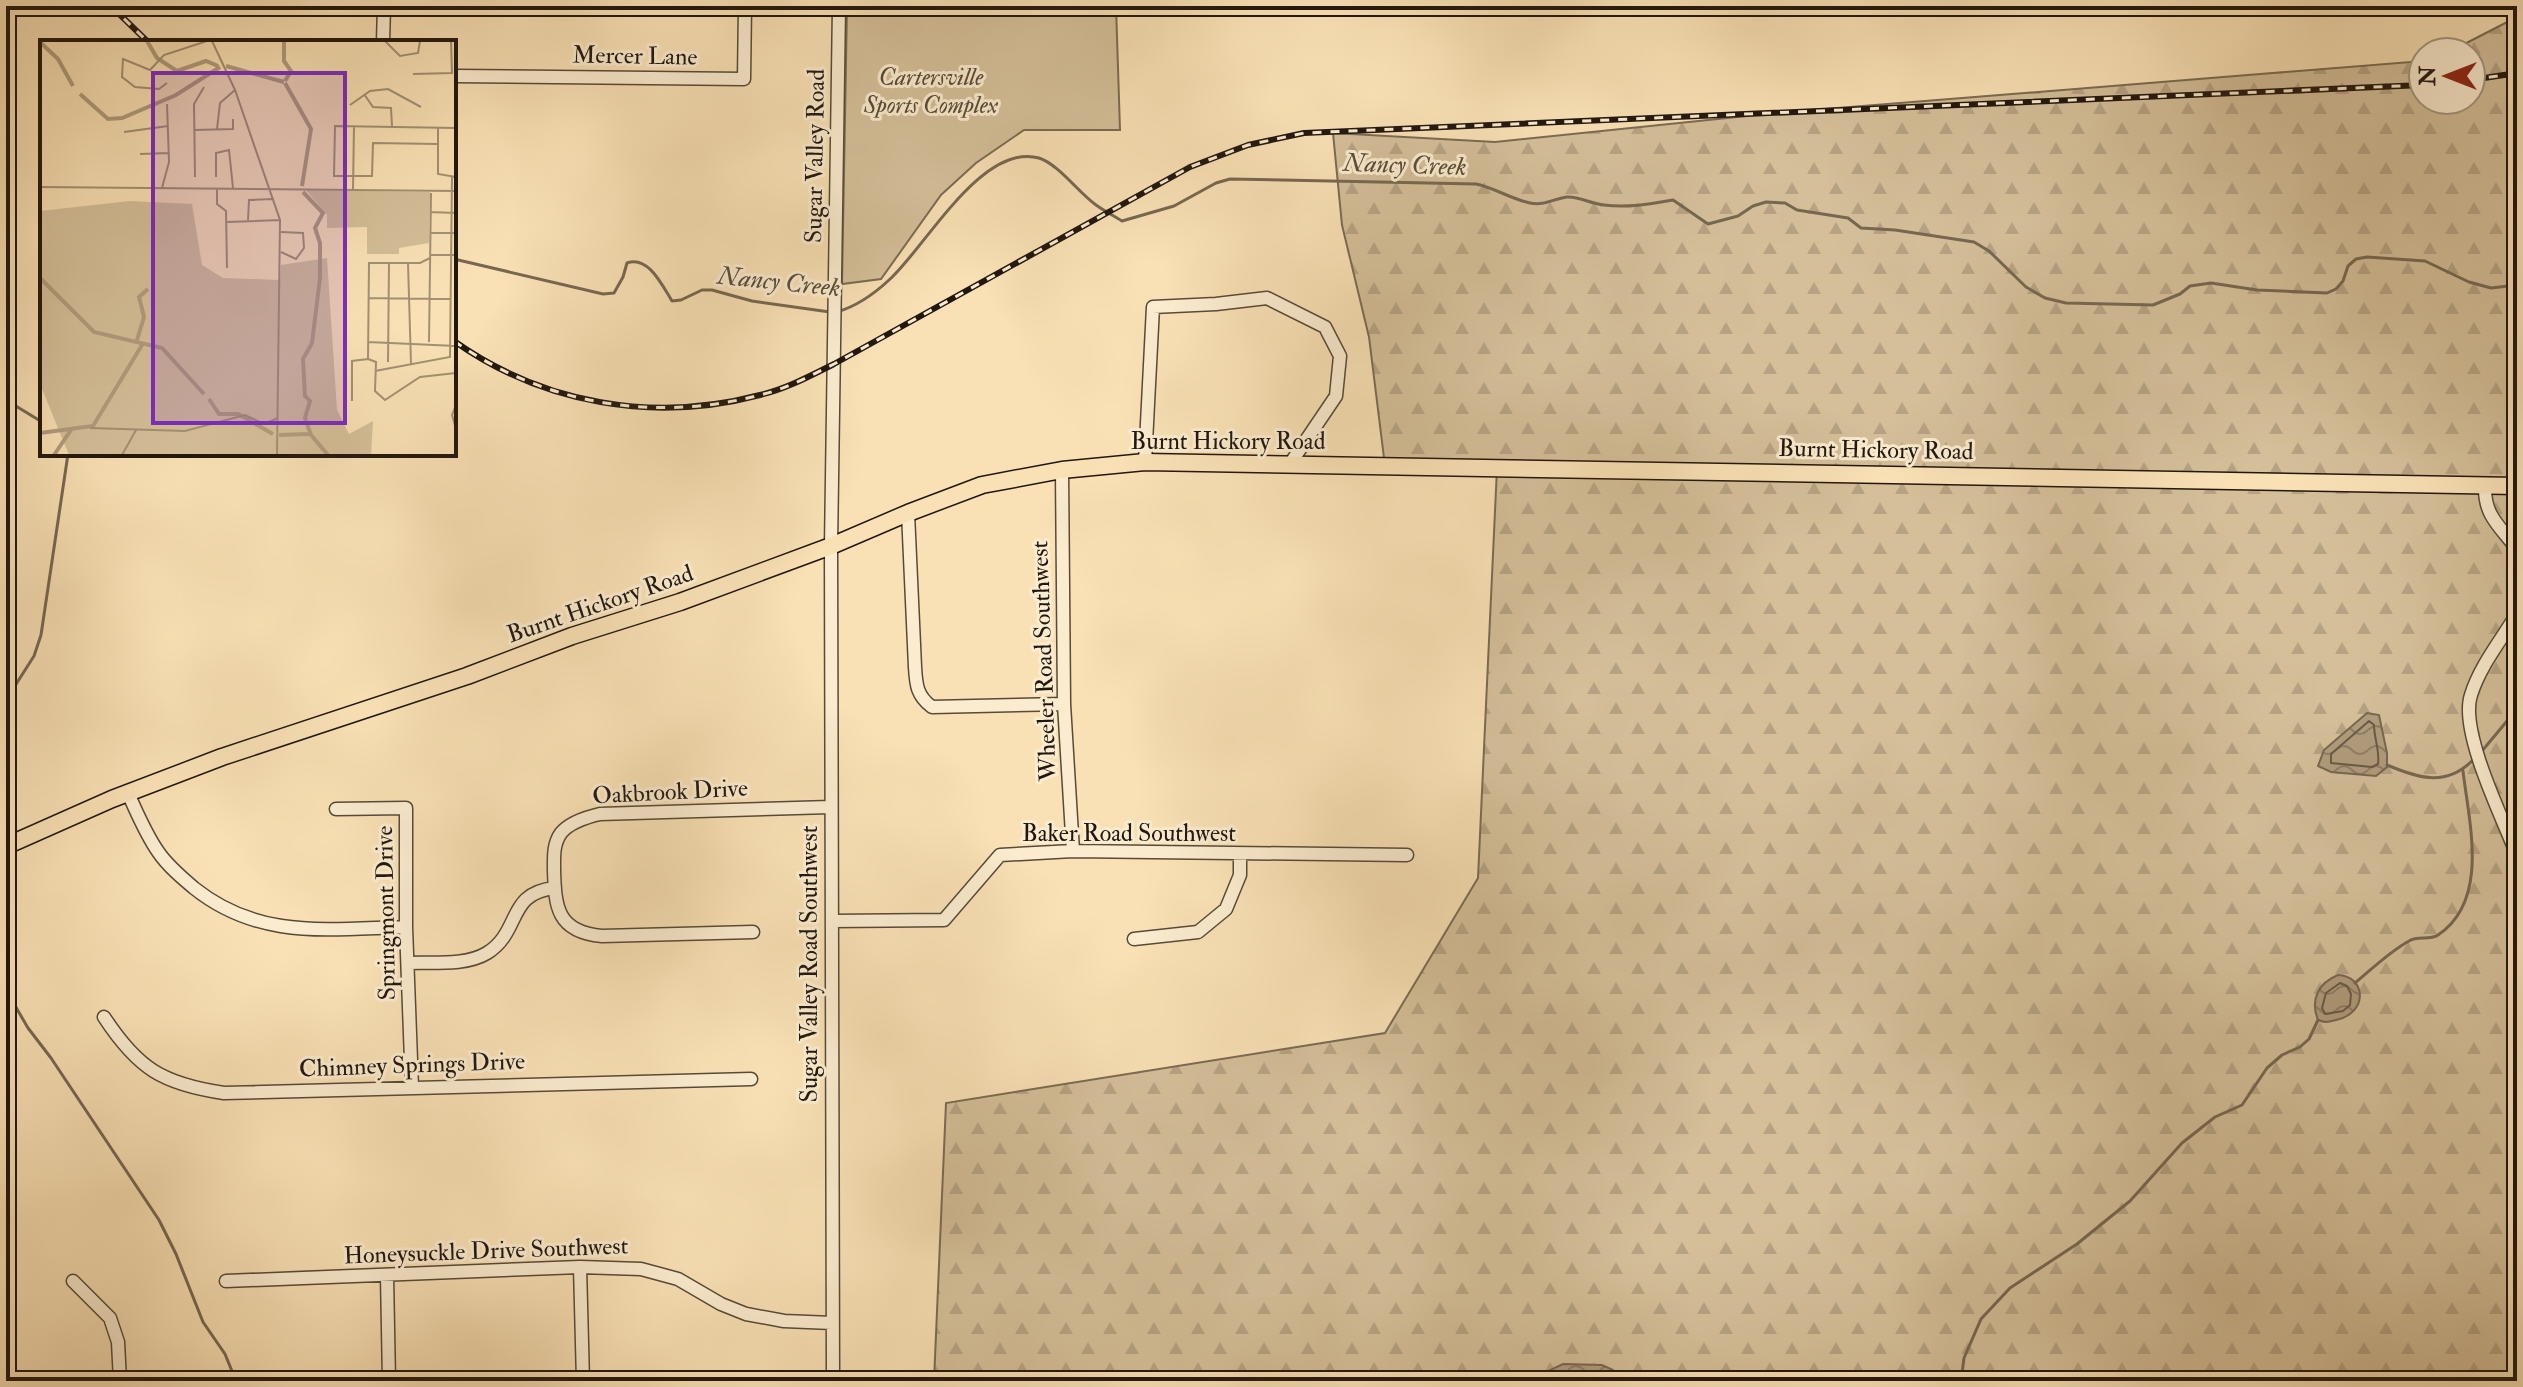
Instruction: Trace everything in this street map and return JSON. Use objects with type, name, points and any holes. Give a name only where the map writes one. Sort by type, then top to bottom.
[{"type":"main road","name":"Burnt Hickory Road","points":[[6,846],[128,793],[222,757],[467,676],[572,636],[680,602],[982,485],[1062,470],[1145,462],[2517,486]]},
{"type":"street","points":[[383,40],[384,6]]},
{"type":"street","name":"Mercer Lane","points":[[456,76],[744,79],[745,6]]},
{"type":"street","name":"Sugar Valley Road","points":[[831,546],[839,6]]},
{"type":"street","points":[[1145,462],[1153,307],[1267,298],[1325,327],[1340,356],[1336,396],[1290,464]]},
{"type":"street","name":"Wheeler Road Southwest","points":[[1062,470],[1064,704],[1073,851]]},
{"type":"street","points":[[2485,485],[2485,504],[2489,512],[2517,549]]},
{"type":"street","points":[[908,513],[920,696],[932,707],[1064,704]]},
{"type":"street","name":"Sugar Valley Road Southwest","points":[[831,546],[833,1381]]},
{"type":"street","points":[[2517,614],[2469,697],[2469,722],[2474,746],[2517,855]]},
{"type":"street","points":[[128,793],[159,853],[179,876],[216,906],[244,918],[280,927],[406,927]]},
{"type":"street","name":"Oakbrook Drive","points":[[753,932],[587,935],[569,924],[555,903],[554,850],[559,835],[584,819],[600,814],[830,807]]},
{"type":"street","name":"Springmont Drive","points":[[336,809],[406,808],[406,927],[412,1087]]},
{"type":"street","name":"Baker Road Southwest","points":[[832,921],[944,920],[1000,855],[1073,851],[1407,855]]},
{"type":"street","points":[[1134,939],[1198,932],[1226,909],[1240,875],[1240,855]]},
{"type":"street","points":[[408,963],[474,959],[488,952],[504,938],[524,900],[538,890],[555,888]]},
{"type":"street","name":"Chimney Springs Drive","points":[[104,1017],[135,1057],[166,1080],[224,1093],[751,1079]]},
{"type":"street","points":[[580,1267],[583,1381]]},
{"type":"street","name":"Honeysuckle Drive Southwest","points":[[226,1281],[580,1267],[641,1269],[660,1272],[746,1314],[784,1321],[832,1323]]},
{"type":"street","points":[[387,1276],[389,1381]]},
{"type":"street","points":[[73,1281],[110,1318],[118,1342],[120,1381]]},
{"type":"green space","name":"Cartersville Sports Complex","points":[[847,6],[1116,6],[1120,130],[1024,130],[976,163],[941,195],[881,279],[842,284]]},
{"type":"green space","points":[[2517,17],[2517,1381],[934,1381],[946,1103],[1385,1033],[1478,878],[1497,468],[1385,466],[1369,337],[1342,225],[1333,133],[1495,142],[1776,113],[2407,62],[2407,116],[2487,116],[2487,36],[2480,36]]},
{"type":"water","points":[[2367,713],[2379,715],[2387,767],[2376,776],[2331,772],[2318,766],[2324,750]]},
{"type":"water","points":[[2338,975],[2354,981],[2360,995],[2359,1003],[2347,1016],[2323,1022],[2318,1020],[2316,999],[2321,987]]},
{"type":"water","points":[[1563,1364],[1602,1365],[1613,1370],[1617,1380],[1538,1381],[1548,1371]]},
{"type":"waterway","name":"Nancy Creek","points":[[837,312],[858,303],[883,285],[976,181],[997,166],[1018,157],[1046,161],[1096,205],[1122,221],[1174,206],[1216,183],[1230,179],[1476,184],[1535,204],[1567,197],[1613,206],[1673,200],[1708,224],[1738,216],[1766,202],[1785,203],[1797,210],[1848,218],[1861,228],[1974,242],[1989,251],[2026,287],[2045,298],[2066,303],[2153,305],[2180,294],[2190,286],[2211,283],[2257,290],[2327,293],[2343,281],[2348,266],[2356,259],[2367,257],[2425,261],[2469,282],[2491,288],[2517,285]]},
{"type":"waterway","name":"Nancy Creek","points":[[456,259],[603,294],[614,293],[627,263],[635,262],[654,273],[672,301],[702,290],[712,290],[752,301],[830,312]]},
{"type":"waterway","name":"Nancy Creek","points":[[6,400],[40,421]]},
{"type":"waterway","points":[[6,700],[34,656],[41,635],[68,456]]},
{"type":"waterway","points":[[2482,751],[2517,709]]},
{"type":"waterway","points":[[2387,765],[2433,778],[2454,774],[2474,759]]},
{"type":"waterway","points":[[2355,983],[2409,941],[2438,935],[2454,920],[2465,902],[2472,859],[2463,771]]},
{"type":"waterway","points":[[6,990],[28,1028],[159,1220],[203,1322],[225,1354],[236,1381]]},
{"type":"waterway","points":[[1961,1381],[1964,1358],[1981,1319],[2010,1288],[2077,1244],[2130,1201],[2182,1143],[2215,1117],[2242,1105],[2267,1068],[2309,1039],[2318,1020]]},
{"type":"railway","points":[[111,6],[146,40]]},
{"type":"railway","points":[[2487,78],[2517,73]]},
{"type":"railway","points":[[456,342],[488,363],[524,380],[601,402],[640,407],[680,407],[760,395],[789,386],[834,364],[1190,167],[1248,145],[1304,133],[2407,86]]}]
